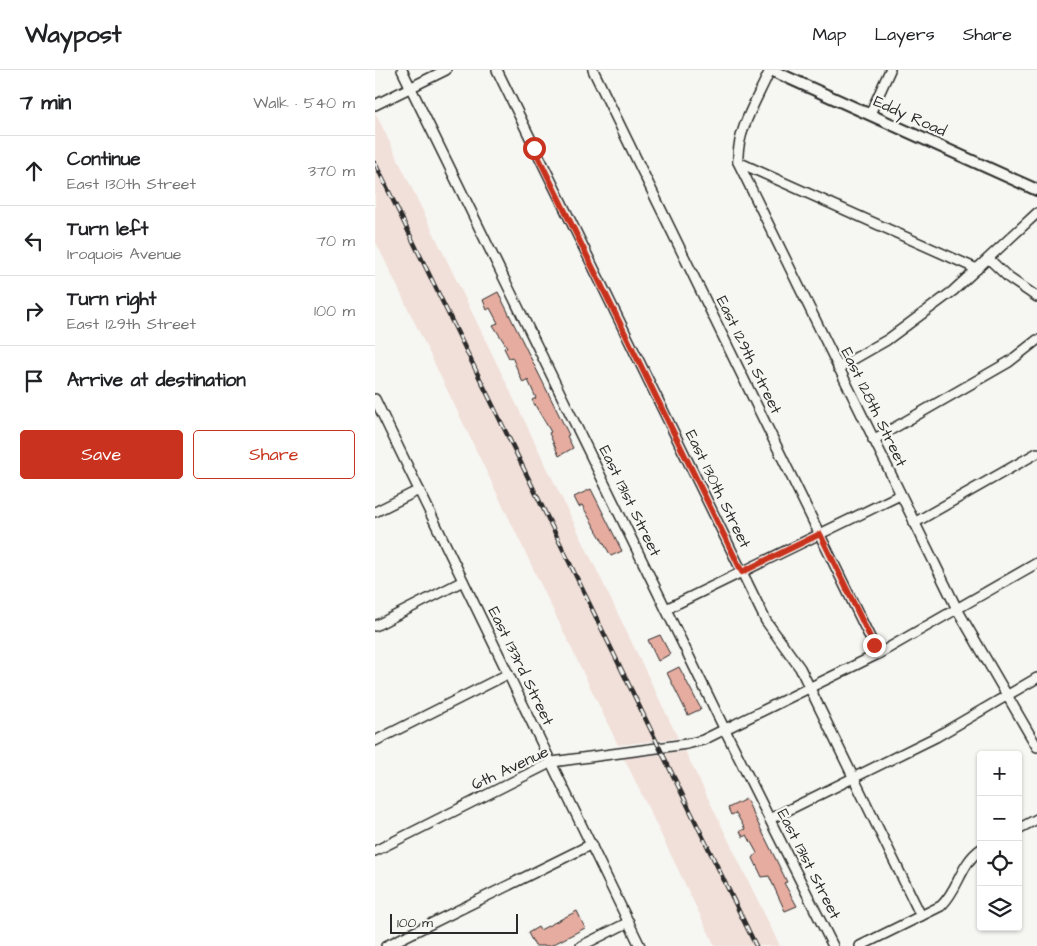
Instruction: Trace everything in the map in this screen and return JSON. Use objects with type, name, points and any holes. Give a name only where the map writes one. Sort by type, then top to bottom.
[{"type":"street","name":"East 131st Street","points":[[402,70],[725,730],[833,946]]},
{"type":"street","points":[[375,106],[446,70]]},
{"type":"street","name":"East 130th Street","points":[[497,70],[766,620],[800,668],[921,916]]},
{"type":"street","name":"East 129th Street","points":[[593,70],[878,654]]},
{"type":"street","points":[[771,70],[742,134],[737,148],[738,162],[977,269]]},
{"type":"street","name":"Eddy Road","points":[[771,70],[1037,190]]},
{"type":"street","points":[[869,114],[890,70]]},
{"type":"street","name":"East 128th Street","points":[[738,162],[957,609],[1037,748]]},
{"type":"street","points":[[838,368],[887,340],[953,291],[1037,213]]},
{"type":"street","points":[[989,259],[1009,278],[1037,297]]},
{"type":"street","points":[[873,440],[1009,362],[1037,340]]},
{"type":"street","name":"East 133rd Street","points":[[375,399],[640,946]]},
{"type":"street","points":[[914,523],[1037,453]]},
{"type":"street","points":[[375,512],[419,490]]},
{"type":"street","points":[[666,609],[900,495]]},
{"type":"street","name":"6th Avenue","points":[[375,851],[552,762],[687,744],[703,740],[878,654],[1037,562]]},
{"type":"street","points":[[375,626],[463,581]]},
{"type":"street","points":[[375,740],[508,674]]},
{"type":"street","points":[[770,819],[937,737],[1037,678]]},
{"type":"street","points":[[1022,827],[1037,820]]},
{"type":"street","points":[[386,946],[591,844]]},
{"type":"street","points":[[860,946],[921,916],[948,899],[969,858],[977,852]]},
{"type":"street","points":[[581,946],[629,922]]},
{"type":"shaded area","points":[[375,112],[678,738],[618,745],[375,240]]},
{"type":"shaded area","points":[[685,751],[780,946],[715,946],[624,758]]},
{"type":"building","points":[[498,292],[569,435],[567,436],[573,448],[559,456],[549,433],[551,432],[532,400],[536,398],[528,380],[523,383],[512,357],[509,358],[504,348],[507,347],[493,325],[498,323],[490,308],[487,310],[483,300]]},
{"type":"building","points":[[591,489],[622,551],[611,556],[582,505],[579,507],[574,497]]},
{"type":"building","points":[[660,635],[670,654],[658,661],[648,640]]},
{"type":"building","points":[[679,667],[701,709],[688,715],[667,673]]},
{"type":"building","points":[[746,799],[787,882],[784,883],[797,906],[785,911],[769,876],[762,877],[753,858],[757,853],[747,835],[743,837],[740,831],[745,829],[736,813],[731,815],[728,808]]},
{"type":"building","points":[[577,911],[585,928],[550,946],[535,946],[528,933],[538,927],[540,930]]},
{"type":"railway","points":[[375,163],[756,946]]},
{"type":"route","points":[[534,148],[742,572],[820,534],[874,645]]}]
